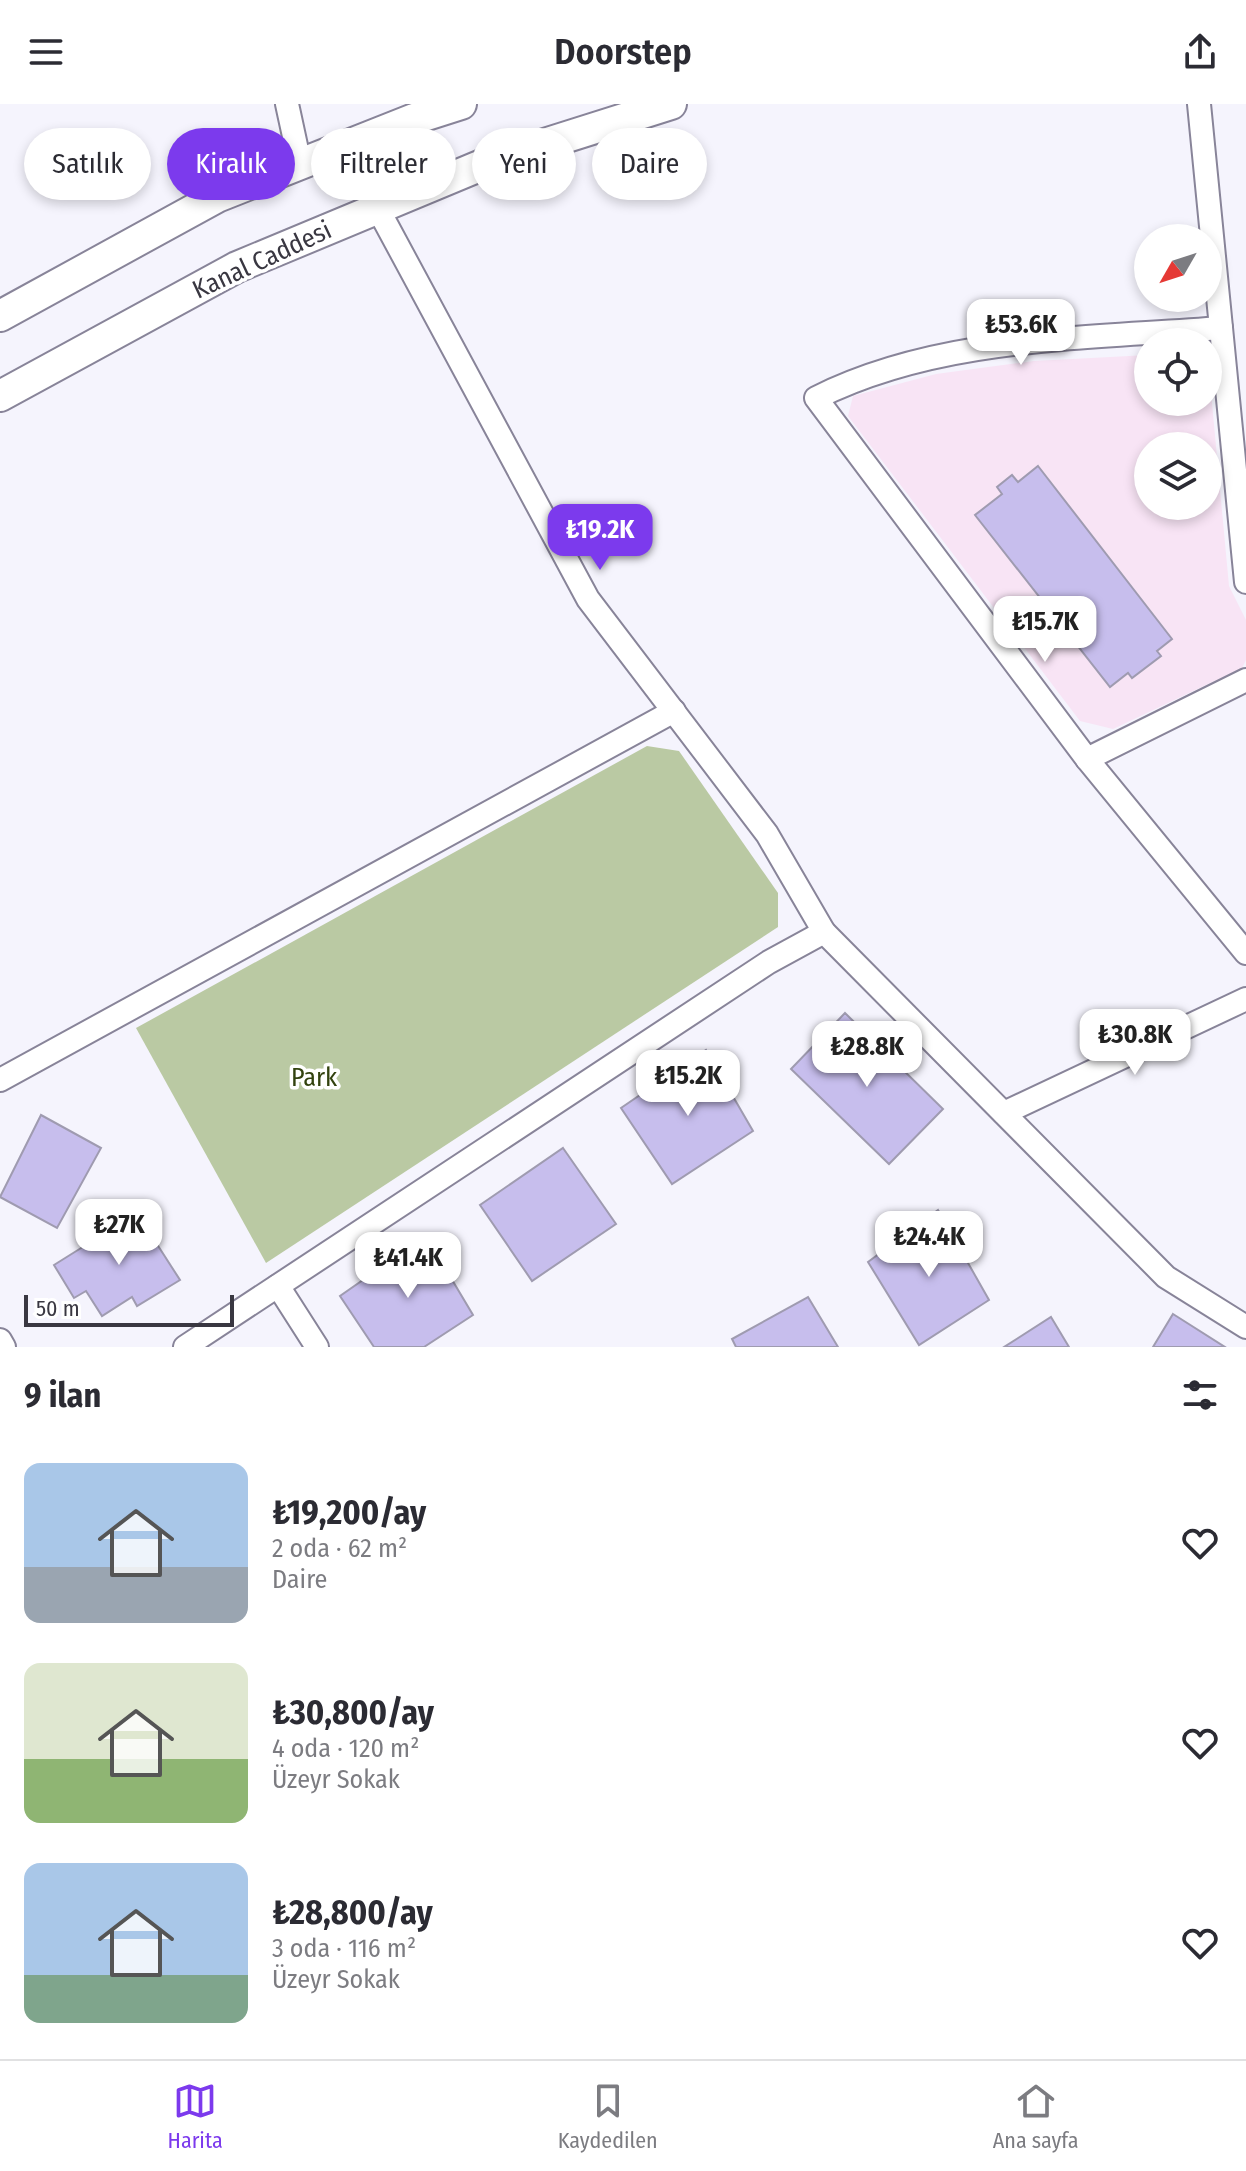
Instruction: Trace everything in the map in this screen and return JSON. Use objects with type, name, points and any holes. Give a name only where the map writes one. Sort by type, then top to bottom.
[{"type":"main road","points":[[0,316],[217,197],[461,104]]},
{"type":"main road","name":"Kanal Caddesi","points":[[0,396],[237,267],[494,160],[671,104]]},
{"type":"street","points":[[287,104],[300,164]]},
{"type":"street","points":[[1199,104],[1221,328]]},
{"type":"street","points":[[378,209],[588,599],[767,834],[824,932],[1166,1277],[1246,1327]]},
{"type":"street","points":[[1134,335],[995,347],[891,367],[816,398],[1087,759],[1246,953]]},
{"type":"street","points":[[1222,338],[1246,582]]},
{"type":"street","points":[[1087,759],[1246,680]]},
{"type":"street","points":[[0,1080],[674,711]]},
{"type":"street","points":[[185,1347],[769,962],[824,932]]},
{"type":"street","points":[[1004,1113],[1246,999]]},
{"type":"street","points":[[278,1286],[317,1347]]},
{"type":"street","points":[[0,1340],[4,1347]]},
{"type":"shaded area","points":[[1134,356],[1134,416],[1213,416],[1215,432],[1134,432],[1134,520],[1222,520],[1222,511],[1229,586],[1246,620],[1246,660],[1242,668],[1113,729],[1080,721],[848,416],[853,396],[936,374],[1034,361]]},
{"type":"green space","name":"Park","points":[[647,746],[679,751],[778,893],[778,927],[266,1263],[136,1028]]},
{"type":"building","points":[[1038,466],[1172,639],[1157,651],[1161,656],[1132,678],[1128,673],[1110,687],[975,515],[1002,494],[997,487],[1012,475],[1018,482]]},
{"type":"building","points":[[845,1013],[943,1109],[889,1164],[791,1069]]},
{"type":"building","points":[[706,1050],[753,1131],[672,1184],[621,1108]]},
{"type":"building","points":[[41,1115],[101,1148],[57,1228],[0,1197]]},
{"type":"building","points":[[563,1148],[616,1224],[532,1281],[480,1205]]},
{"type":"building","points":[[938,1210],[989,1300],[919,1345],[868,1262]]},
{"type":"building","points":[[137,1213],[180,1280],[137,1306],[132,1297],[102,1316],[86,1291],[74,1298],[54,1265]]},
{"type":"building","points":[[426,1236],[473,1315],[424,1347],[374,1347],[340,1296]]},
{"type":"building","points":[[808,1297],[838,1347],[736,1347],[732,1339]]},
{"type":"building","points":[[1173,1314],[1225,1347],[1153,1347]]},
{"type":"building","points":[[1051,1317],[1069,1347],[1004,1347]]}]
